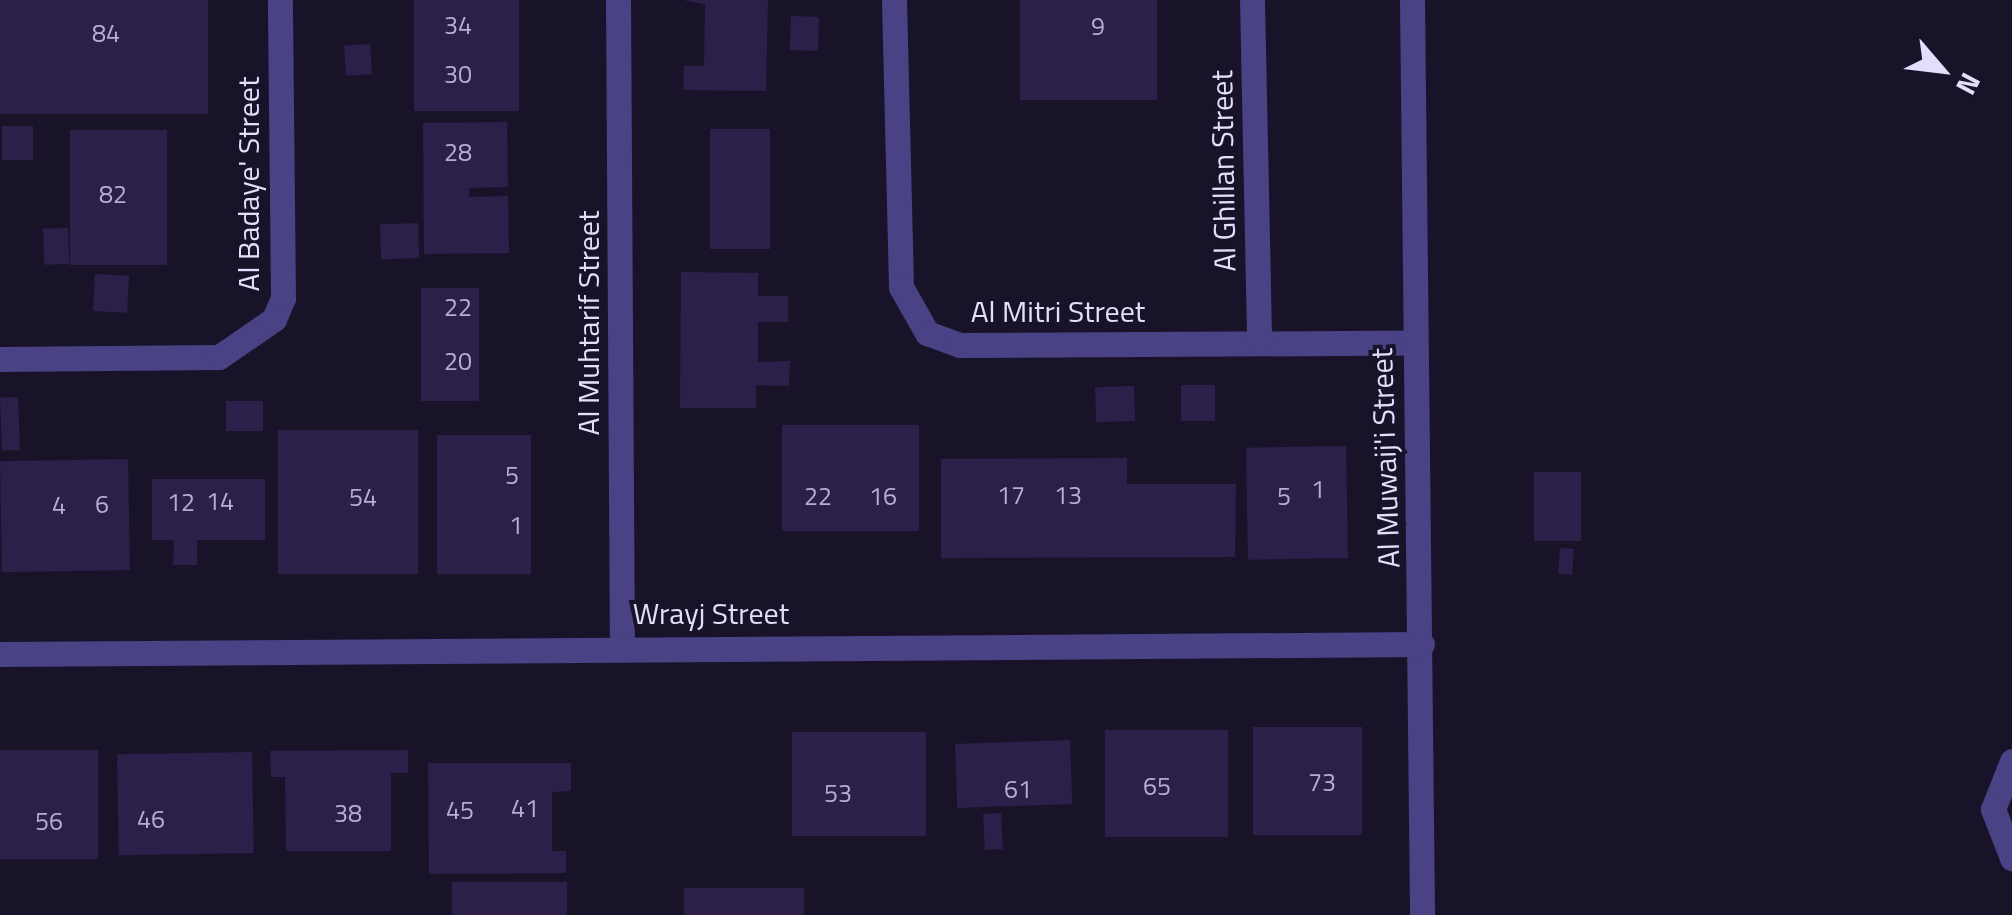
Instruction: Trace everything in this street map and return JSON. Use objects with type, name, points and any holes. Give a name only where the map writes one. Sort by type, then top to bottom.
[{"type":"street","name":"Al Badaye' Street","points":[[0,359],[219,358],[274,319],[283,298],[280,0]]},
{"type":"street","name":"Al Muhtarif Street","points":[[618,0],[622,646]]},
{"type":"street","name":"Al Mitri Street","points":[[894,0],[901,288],[927,333],[960,345],[1414,343]]},
{"type":"street","name":"Al Ghillan Street","points":[[1252,0],[1259,341]]},
{"type":"street","name":"Al Muwaij'i Street","points":[[1412,0],[1422,915]]},
{"type":"street","name":"Wrayj Street","points":[[0,654],[622,646],[1422,644]]},
{"type":"street","points":[[2012,762],[1993,809],[2012,858]]},
{"type":"building","points":[[0,0],[208,0],[208,114],[0,114]]},
{"type":"building","points":[[414,0],[519,0],[519,111],[414,111]]},
{"type":"building","points":[[683,0],[768,0],[766,91],[683,90],[684,66],[704,66],[705,4]]},
{"type":"building","points":[[1020,0],[1157,0],[1157,100],[1020,100]]},
{"type":"building","points":[[791,16],[819,17],[818,51],[790,50]]},
{"type":"building","points":[[370,44],[372,74],[346,76],[344,46]]},
{"type":"building","points":[[507,122],[508,187],[469,188],[469,197],[508,196],[509,253],[424,254],[423,123]]},
{"type":"building","points":[[2,126],[33,126],[33,160],[2,160]]},
{"type":"building","points":[[710,129],[770,129],[770,249],[710,249]]},
{"type":"building","points":[[70,130],[167,130],[167,265],[70,265]]},
{"type":"building","points":[[418,223],[419,258],[381,259],[380,224]]},
{"type":"building","points":[[68,228],[69,264],[44,265],[43,229]]},
{"type":"building","points":[[681,272],[758,273],[758,296],[788,296],[788,322],[758,322],[758,362],[790,361],[789,386],[756,385],[756,408],[680,408]]},
{"type":"building","points":[[95,274],[129,276],[127,313],[93,311]]},
{"type":"building","points":[[421,288],[479,288],[479,401],[421,401]]},
{"type":"building","points":[[1181,385],[1215,385],[1215,421],[1181,421]]},
{"type":"building","points":[[1134,386],[1135,421],[1096,422],[1095,387]]},
{"type":"building","points":[[18,397],[20,450],[2,451],[0,398]]},
{"type":"building","points":[[226,401],[263,401],[263,431],[226,431]]},
{"type":"building","points":[[782,425],[919,425],[919,531],[782,531]]},
{"type":"building","points":[[278,430],[418,430],[418,574],[278,574]]},
{"type":"building","points":[[437,435],[531,435],[531,574],[437,574]]},
{"type":"building","points":[[1346,446],[1348,558],[1248,560],[1246,448]]},
{"type":"building","points":[[1127,458],[1127,484],[1236,484],[1235,557],[941,558],[941,459]]},
{"type":"building","points":[[128,459],[130,570],[2,572],[0,461]]},
{"type":"building","points":[[1534,472],[1581,472],[1581,541],[1534,541]]},
{"type":"building","points":[[152,479],[265,479],[265,540],[197,540],[197,565],[173,565],[174,540],[152,540]]},
{"type":"building","points":[[1560,548],[1574,549],[1572,575],[1558,574]]},
{"type":"building","points":[[1253,727],[1362,727],[1362,835],[1253,835]]},
{"type":"building","points":[[1105,730],[1228,730],[1228,837],[1105,837]]},
{"type":"building","points":[[792,732],[926,732],[926,836],[792,836]]},
{"type":"building","points":[[1070,740],[1072,804],[957,808],[955,744]]},
{"type":"building","points":[[0,750],[98,750],[98,859],[0,859]]},
{"type":"building","points":[[408,750],[408,773],[391,773],[391,851],[286,851],[285,777],[271,777],[270,751]]},
{"type":"building","points":[[252,752],[254,853],[119,855],[117,754]]},
{"type":"building","points":[[428,763],[571,763],[571,791],[552,792],[552,851],[566,851],[566,873],[429,874]]},
{"type":"building","points":[[1001,813],[1003,849],[985,850],[983,814]]},
{"type":"building","points":[[452,882],[567,882],[567,915],[452,915]]},
{"type":"building","points":[[684,888],[804,888],[804,915],[684,915]]}]
